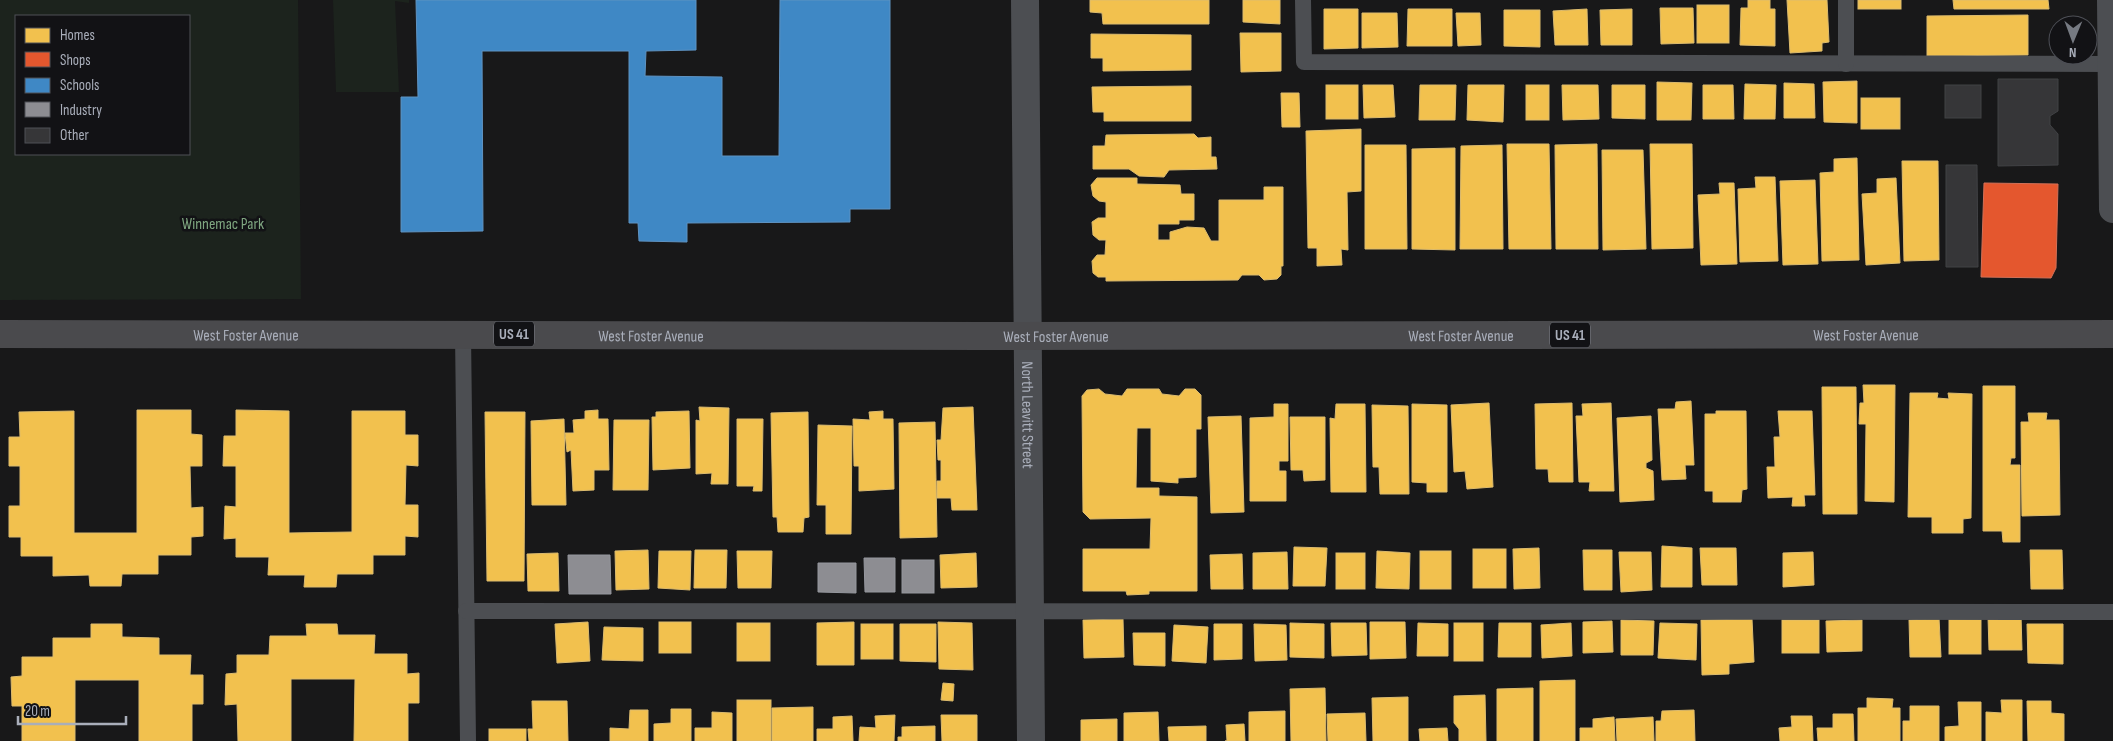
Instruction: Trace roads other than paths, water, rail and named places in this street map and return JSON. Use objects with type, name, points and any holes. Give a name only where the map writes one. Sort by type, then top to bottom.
[{"type":"main road","name":"West Foster Avenue","points":[[0,334],[1027,336],[2113,334]]},
{"type":"street","name":"North Leavitt Street","points":[[1025,0],[1030,741]]},
{"type":"street","points":[[2111,0],[2113,209]]},
{"type":"lane","points":[[1303,0],[1304,62],[2112,64]]},
{"type":"lane","points":[[1846,0],[1846,64]]},
{"type":"lane","points":[[463,334],[468,741]]},
{"type":"lane","points":[[466,611],[2113,612]]},
{"type":"park label","name":"Winnemac Park","points":[[223,223]]}]
